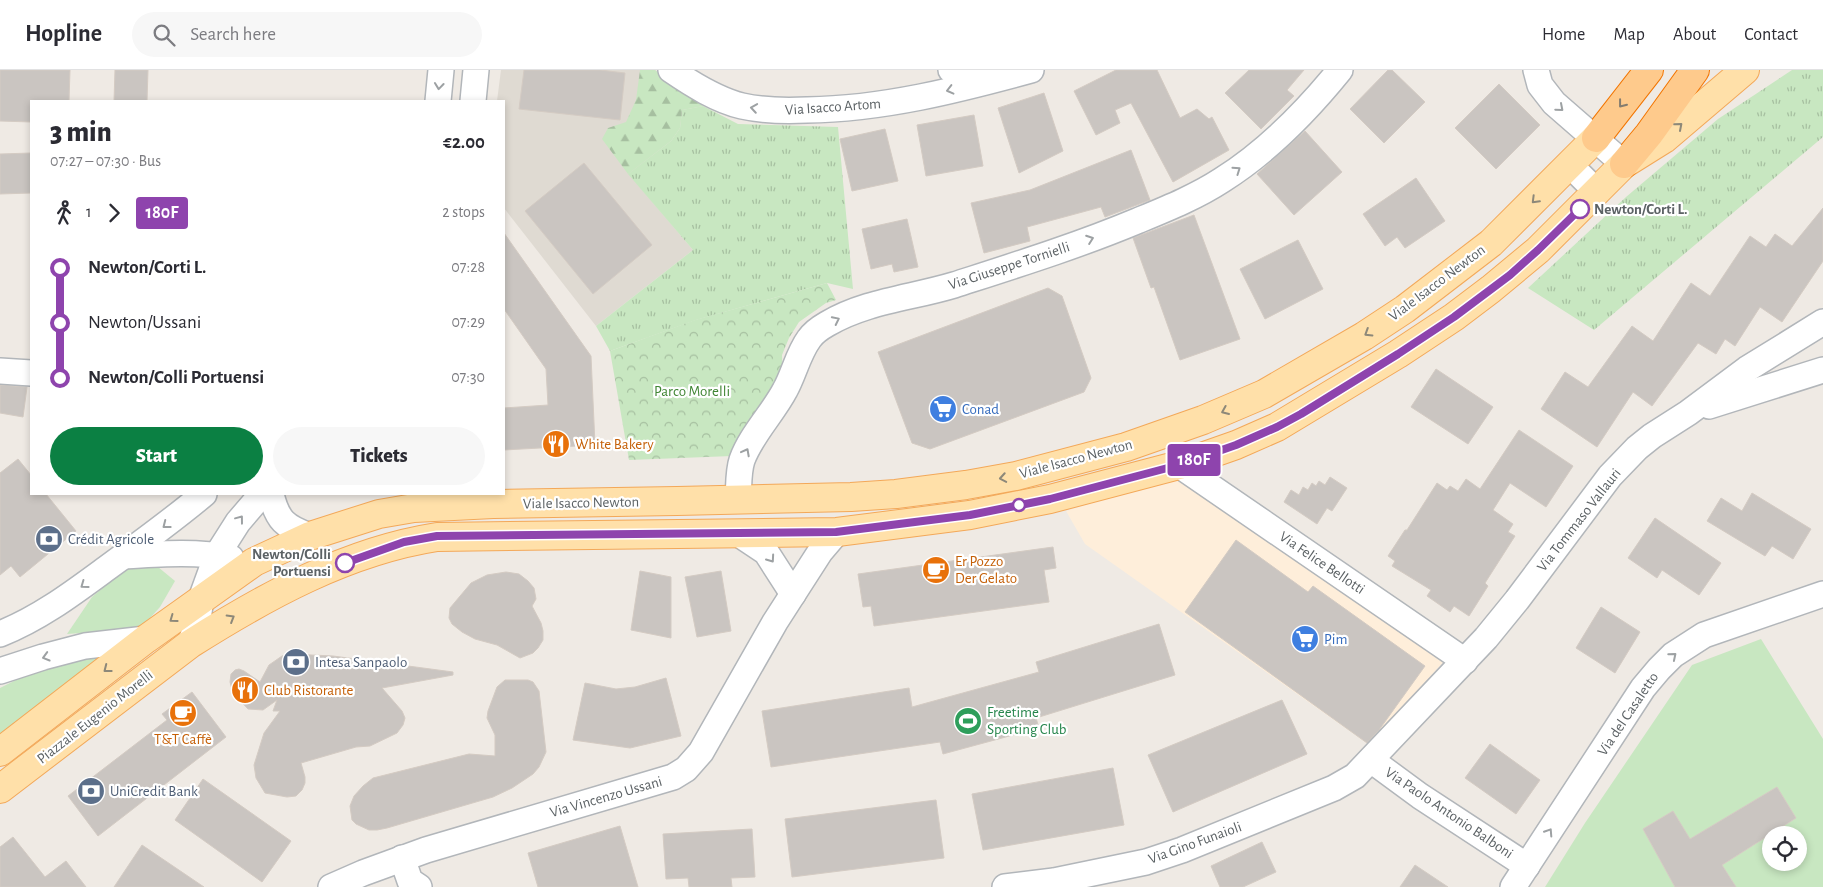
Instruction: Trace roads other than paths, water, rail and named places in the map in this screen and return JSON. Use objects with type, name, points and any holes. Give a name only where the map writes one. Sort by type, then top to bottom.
[{"type":"highway","name":"Viale Isacco Newton","points":[[1596,138],[1649,70]]},
{"type":"highway","name":"Viale Isacco Newton","points":[[1624,164],[1649,134],[1695,70]]},
{"type":"main road","points":[[1624,164],[1664,139],[1743,73]]},
{"type":"main road","name":"Viale Isacco Newton","points":[[254,562],[310,536],[378,514],[414,508],[493,504],[887,495],[966,485],[1016,476],[1126,447],[1203,420],[1264,394],[1364,336],[1405,309],[1491,243],[1596,138]]},
{"type":"main road","name":"Viale Isacco Newton","points":[[190,644],[263,599],[288,587],[358,558],[404,542],[437,536],[836,532],[970,515],[1050,499],[1179,465],[1236,445],[1277,427],[1398,354],[1454,317],[1510,275],[1538,250],[1624,164]]},
{"type":"main road","name":"Piazzale Eugenio Morelli","points":[[0,752],[146,639],[254,562]]},
{"type":"main road","name":"Piazzale Eugenio Morelli","points":[[0,790],[190,644]]},
{"type":"street","points":[[438,100],[441,70]]},
{"type":"street","points":[[473,100],[476,70]]},
{"type":"street","name":"Via Isacco Artom","points":[[671,70],[706,92],[730,102],[742,106],[778,111],[854,108],[927,96],[1031,70]]},
{"type":"street","points":[[951,70],[1003,77]]},
{"type":"street","name":"Via Giuseppe Tornielli","points":[[738,499],[742,458],[787,388],[803,349],[814,334],[839,318],[879,302],[951,286],[1036,258],[1114,231],[1190,198],[1223,180],[1259,154],[1315,100],[1340,70]]},
{"type":"street","points":[[1536,70],[1540,85],[1554,103],[1624,164]]},
{"type":"street","points":[[1570,165],[1597,192]]},
{"type":"street","name":"Via Tommaso Vallauri","points":[[1371,760],[1465,661],[1517,600],[1610,476],[1637,448],[1747,369],[1823,322]]},
{"type":"street","points":[[1688,412],[1823,370]]},
{"type":"street","points":[[0,371],[30,373]]},
{"type":"street","name":"Via Felice Bellotti","points":[[1179,465],[1465,661]]},
{"type":"street","points":[[0,634],[64,600],[167,525],[203,495]]},
{"type":"street","points":[[190,644],[197,625],[201,599],[217,555],[238,522],[261,495]]},
{"type":"street","points":[[271,495],[276,513],[281,521],[296,531],[310,536]]},
{"type":"street","points":[[674,533],[672,518],[676,501]]},
{"type":"street","name":"Via Vincenzo Ussani","points":[[331,887],[402,858],[624,792],[681,773],[694,762],[701,752],[793,594],[820,552],[836,532]]},
{"type":"street","points":[[739,534],[766,552],[793,594]]},
{"type":"street","points":[[174,554],[193,574],[201,599]]},
{"type":"street","points":[[124,556],[217,555],[254,562]]},
{"type":"street","name":"Via del Casaletto","points":[[1513,887],[1643,688],[1664,663],[1682,648],[1704,636],[1823,594]]},
{"type":"street","name":"Piazzale Eugenio Morelli","points":[[0,671],[85,646],[146,639]]},
{"type":"street","name":"Via Paolo Antonio Balboni","points":[[1371,760],[1420,796],[1527,866]]},
{"type":"street","name":"Via Gino Funaioli","points":[[1005,887],[1104,872],[1146,862],[1182,850],[1334,788],[1355,776],[1371,760]]},
{"type":"street","points":[[402,858],[408,878],[419,887]]},
{"type":"place","name":"Newton/Corti L.","points":[[1580,209]]},
{"type":"place","name":"Conad","points":[[943,409]]},
{"type":"place","name":"White Bakery","points":[[556,444]]},
{"type":"place","name":"Crédit Agricole","points":[[49,539]]},
{"type":"place","name":"Newton/Colli Portuensi","points":[[345,563]]},
{"type":"place","name":"Er Pozzo Der Gelato","points":[[936,570]]},
{"type":"place","name":"Pim","points":[[1305,639]]},
{"type":"place","name":"Intesa Sanpaolo","points":[[296,662]]},
{"type":"place","name":"Club Ristorante","points":[[245,690]]},
{"type":"place","name":"T&T Caffè","points":[[183,713]]},
{"type":"place","name":"Freetime Sporting Club","points":[[968,721]]},
{"type":"place","name":"UniCredit Bank","points":[[91,791]]},
{"type":"park label","name":"Parco Morelli","points":[[692,391]]}]
